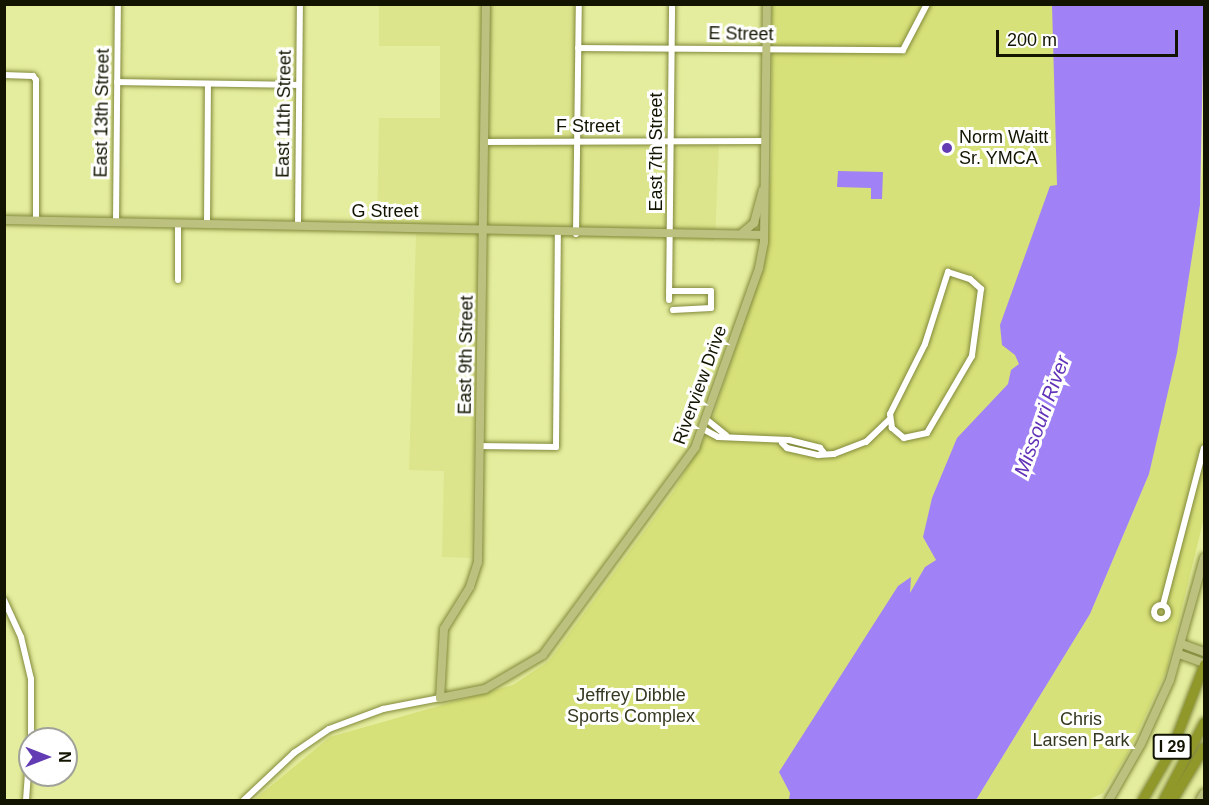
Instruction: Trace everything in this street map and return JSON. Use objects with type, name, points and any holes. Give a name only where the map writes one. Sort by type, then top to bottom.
[{"type":"highway","name":"I 29","points":[[1142,801],[1171,750],[1196,691],[1204,663]]},
{"type":"highway","name":"I 29","points":[[1163,801],[1204,722]]},
{"type":"highway","points":[[1172,801],[1204,747]]},
{"type":"main road","name":"East 9th Street","points":[[440,698],[439,662],[444,629],[470,587],[478,562],[486,4]]},
{"type":"main road","name":"Riverview Drive","points":[[440,698],[485,689],[543,655],[673,482],[703,429],[759,268],[764,235],[766,4]]},
{"type":"main road","points":[[736,235],[754,223],[765,185]]},
{"type":"main road","name":"G Street","points":[[4,220],[298,224],[483,229],[558,234],[764,235]]},
{"type":"main road","points":[[1109,801],[1145,735],[1179,654],[1204,558]]},
{"type":"main road","points":[[1182,644],[1204,652]]},
{"type":"main road","points":[[1179,654],[1204,663]]},
{"type":"main road","points":[[1200,801],[1204,793]]},
{"type":"street","name":"East 13th Street","points":[[116,222],[118,4]]},
{"type":"street","name":"East 11th Street","points":[[298,224],[300,4]]},
{"type":"street","points":[[576,234],[579,4]]},
{"type":"street","name":"East 7th Street","points":[[669,300],[672,4]]},
{"type":"street","name":"E Street","points":[[578,48],[903,51],[927,4]]},
{"type":"street","points":[[4,75],[33,76],[36,80],[36,221]]},
{"type":"street","points":[[117,82],[299,85]]},
{"type":"street","points":[[207,224],[208,84]]},
{"type":"street","name":"F Street","points":[[484,142],[765,141]]},
{"type":"street","points":[[178,223],[178,280]]},
{"type":"street","points":[[480,446],[556,447],[558,234]]},
{"type":"street","points":[[703,429],[718,437],[726,435],[782,443],[787,448],[818,455],[834,454],[860,446],[890,418],[925,344],[948,272],[970,279],[981,289],[972,356],[933,425],[922,438],[904,438],[895,433],[890,418]]},
{"type":"street","points":[[669,291],[711,291],[711,308],[673,310]]},
{"type":"street","points":[[706,419],[726,435]]},
{"type":"street","points":[[1163,605],[1204,448]]},
{"type":"street","points":[[4,600],[21,637],[31,679],[31,727]]},
{"type":"street","points":[[244,801],[294,753],[329,729],[383,709],[440,698]]},
{"type":"shaded area","points":[[379,5],[581,5],[579,143],[719,144],[715,241],[480,236],[471,558],[442,557],[444,471],[409,470],[416,234],[377,232],[379,118],[440,118],[440,46],[379,46]]},
{"type":"green space","name":"Jeffrey Dibble Sports Complex","points":[[772,5],[1058,5],[1086,152],[978,532],[796,800],[254,800],[330,737],[513,685],[549,661],[673,492],[707,434],[762,270],[768,231],[772,144]]},
{"type":"green space","name":"Chris Larsen Park","points":[[1204,138],[1204,518],[1167,669],[1128,753],[1103,793],[1088,800],[976,800],[1090,614],[1149,474],[1200,205]]},
{"type":"water","name":"Missouri River","points":[[1052,5],[1204,5],[1200,205],[1177,353],[1149,474],[1090,614],[976,800],[789,800],[790,793],[779,772],[898,586],[911,577],[910,593],[925,567],[936,560],[923,537],[932,498],[957,438],[1008,384],[1011,370],[1019,364],[1015,355],[1002,345],[1000,325],[1050,186],[1057,185]]},
{"type":"water","points":[[838,171],[883,172],[882,199],[871,199],[871,188],[837,187]]},
{"type":"place","name":"Norm Waitt Sr. YMCA","points":[[947,148]]}]
